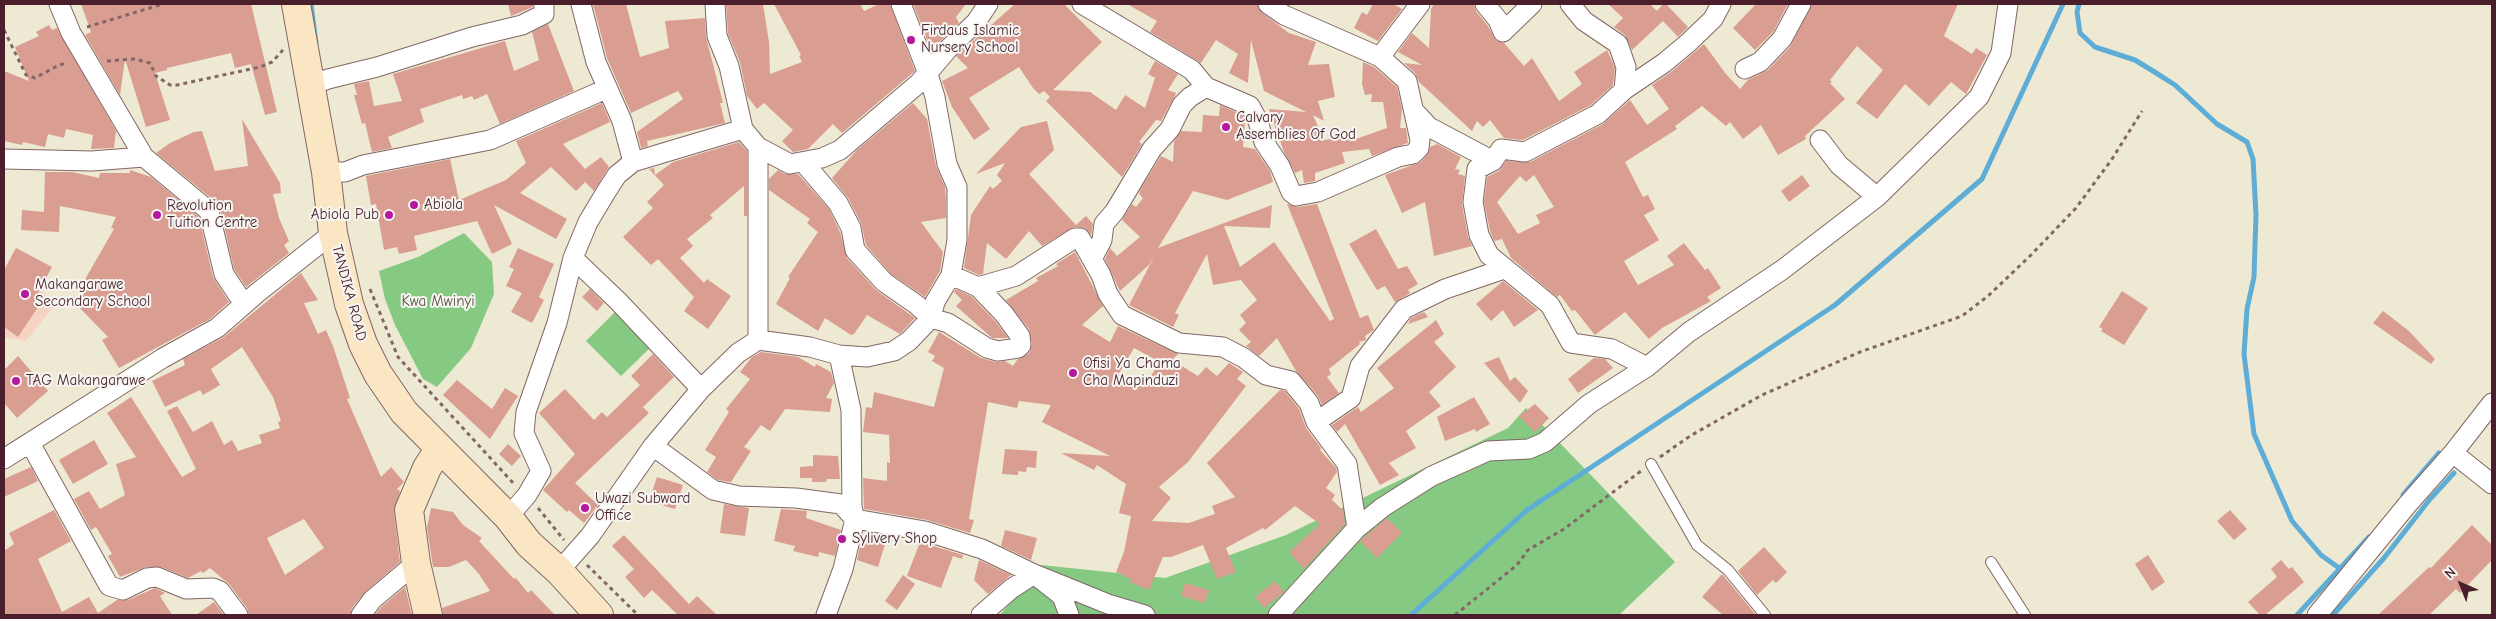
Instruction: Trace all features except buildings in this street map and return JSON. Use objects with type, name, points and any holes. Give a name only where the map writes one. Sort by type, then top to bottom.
[{"type":"street","points":[[59,4],[71,33],[144,157],[208,211],[224,274],[244,304]]},
{"type":"street","name":"TANDIKA ROAD","points":[[296,4],[326,172],[333,232],[349,304],[363,344],[378,374],[404,412],[508,517],[529,544],[567,562],[599,615]]},
{"type":"street","points":[[311,85],[328,78],[377,68],[472,37],[522,25],[544,14],[545,4]]},
{"type":"street","points":[[581,4],[596,62],[606,89],[622,121],[633,162]]},
{"type":"street","points":[[716,4],[717,36],[729,66],[743,129],[758,147],[790,164],[804,163],[840,150],[919,83],[927,71],[976,22],[988,4]]},
{"type":"street","points":[[567,562],[590,536],[653,446],[701,389],[738,353],[758,340],[810,347],[839,355],[867,357],[894,351],[909,341],[931,318],[935,302],[951,275],[956,240],[957,187],[946,164],[935,97],[901,4]]},
{"type":"street","points":[[1082,4],[1192,70],[1206,87],[1250,106],[1258,121],[1264,142],[1280,166],[1291,192],[1296,196],[1318,192],[1398,158],[1414,154],[1419,148],[1420,140],[1408,81],[1380,57],[1284,15],[1268,4]]},
{"type":"street","points":[[1380,57],[1420,4]]},
{"type":"street","points":[[1485,4],[1498,20],[1503,32],[1532,4]]},
{"type":"street","points":[[1570,4],[1584,22],[1618,44],[1626,66],[1624,90]]},
{"type":"street","points":[[1647,367],[1612,349],[1571,343],[1550,305],[1489,255],[1480,235],[1473,202],[1478,169],[1493,161],[1501,149],[1525,152],[1598,114],[1624,90],[1664,63],[1688,43],[1713,19],[1721,4]]},
{"type":"street","points":[[1745,69],[1760,62],[1782,39],[1801,4]]},
{"type":"street","points":[[1278,615],[1357,528],[1383,507],[1432,476],[1488,451],[1529,449],[1545,442],[1589,404],[1647,367],[1689,332],[1782,270],[1877,197],[1979,97],[2001,53],[2008,4]]},
{"type":"street","points":[[1092,259],[1102,240],[1104,224],[1115,211],[1152,149],[1170,129],[1182,106],[1190,97],[1206,87]]},
{"type":"street","points":[[326,172],[345,172],[364,165],[490,140],[606,89]]},
{"type":"street","points":[[1413,110],[1429,127],[1493,161]]},
{"type":"street","points":[[508,517],[527,496],[542,471],[524,433],[526,412],[557,323],[573,258],[588,222],[606,192],[617,175],[633,162],[743,129]]},
{"type":"street","points":[[1820,140],[1839,164],[1877,197]]},
{"type":"street","points":[[758,147],[758,340]]},
{"type":"street","points":[[4,159],[92,161],[144,157]]},
{"type":"street","points":[[804,163],[838,203],[851,228],[855,250],[884,282],[917,305],[931,318],[948,323],[993,350],[1018,348],[1021,345],[1020,336],[1004,314],[978,287],[951,275]]},
{"type":"street","points":[[4,459],[163,358],[217,328],[333,232]]},
{"type":"street","points":[[978,287],[1016,276],[1077,237],[1080,238],[1108,294],[1122,315],[1179,343],[1223,347],[1244,358],[1266,375],[1291,381],[1309,403],[1316,422],[1347,464],[1357,528]]},
{"type":"street","points":[[573,258],[618,301],[701,389]]},
{"type":"street","points":[[1316,422],[1351,398],[1360,366],[1404,309],[1445,289],[1504,269]]},
{"type":"street","points":[[826,615],[843,569],[855,519],[852,507],[851,410],[839,355]]},
{"type":"street","points":[[2317,615],[2407,505],[2453,453],[2492,403]]},
{"type":"street","points":[[30,443],[109,586],[123,590],[147,578],[157,577],[186,589],[213,588],[220,591],[238,615]]},
{"type":"street","points":[[653,446],[713,490],[740,496],[796,498],[841,504],[855,519],[925,531],[982,549],[1034,574],[1108,604],[1145,615]]},
{"type":"street","points":[[428,615],[416,563],[409,510],[427,468],[439,449]]},
{"type":"street","points":[[2453,453],[2492,484]]},
{"type":"street","points":[[361,615],[383,590],[416,563]]},
{"type":"street","points":[[981,615],[1011,589],[1034,574]]},
{"type":"street","points":[[1034,574],[1062,596],[1069,615]]},
{"type":"lane","points":[[1651,464],[1697,545],[1728,570],[1765,615]]},
{"type":"lane","points":[[1991,562],[2025,615]]},
{"type":"path","points":[[71,33],[163,4]]},
{"type":"path","points":[[4,30],[26,75],[35,78],[58,65],[87,60],[134,59],[146,61],[153,65],[156,76],[170,85],[260,67],[272,62],[301,32]]},
{"type":"path","points":[[1455,615],[1518,565],[1528,550],[1564,529],[1690,436],[1762,395],[1860,352],[1962,316],[1988,296],[2076,208],[2112,159],[2142,111]]},
{"type":"path","points":[[367,281],[398,357],[509,479],[527,496],[567,562],[638,615]]},
{"type":"shaded area","name":"Makangarawe Secondary School","points":[[4,268],[35,284],[55,304],[26,341],[4,337]]},
{"type":"green space","name":"Kwa Mwinyi","points":[[464,233],[492,262],[494,294],[471,348],[437,387],[423,379],[395,325],[385,299],[379,271],[418,257]]},
{"type":"green space","points":[[617,310],[654,344],[621,376],[586,341]]},
{"type":"green space","points":[[1526,408],[1675,562],[1619,615],[1000,615],[1041,565],[1165,578],[1286,535],[1508,428]]},
{"type":"waterway","points":[[311,4],[316,43]]},
{"type":"waterway","points":[[1411,615],[1527,510],[1835,305],[1982,179],[2063,4]]},
{"type":"waterway","points":[[2079,4],[2077,12],[2080,33],[2095,47],[2135,60],[2153,71],[2175,85],[2217,124],[2247,142],[2253,159],[2256,215],[2254,277],[2247,309],[2244,354],[2254,434],[2292,521],[2321,555],[2339,568]]},
{"type":"waterway","points":[[2403,495],[2439,453]]},
{"type":"waterway","points":[[2333,615],[2384,558],[2430,499],[2454,473]]},
{"type":"waterway","points":[[2297,615],[2369,537]]},
{"type":"place","name":"Firdaus Islamic Nursery School","points":[[911,40]]},
{"type":"place","name":"Calvary Assemblies Of God","points":[[1226,127]]},
{"type":"place","name":"Abiola","points":[[414,205]]},
{"type":"place","name":"Revolution Tuition Centre","points":[[157,215]]},
{"type":"place","name":"Abiola Pub","points":[[389,215]]},
{"type":"place","name":"Makangarawe Secondary School","points":[[25,294]]},
{"type":"place","name":"Ofisi Ya Chama Cha Mapinduzi","points":[[1073,373]]},
{"type":"place","name":"TAG Makangarawe","points":[[16,381]]},
{"type":"place","name":"Uwazi Subward Office","points":[[585,508]]},
{"type":"place","name":"Sylivery Shop","points":[[842,539]]}]
